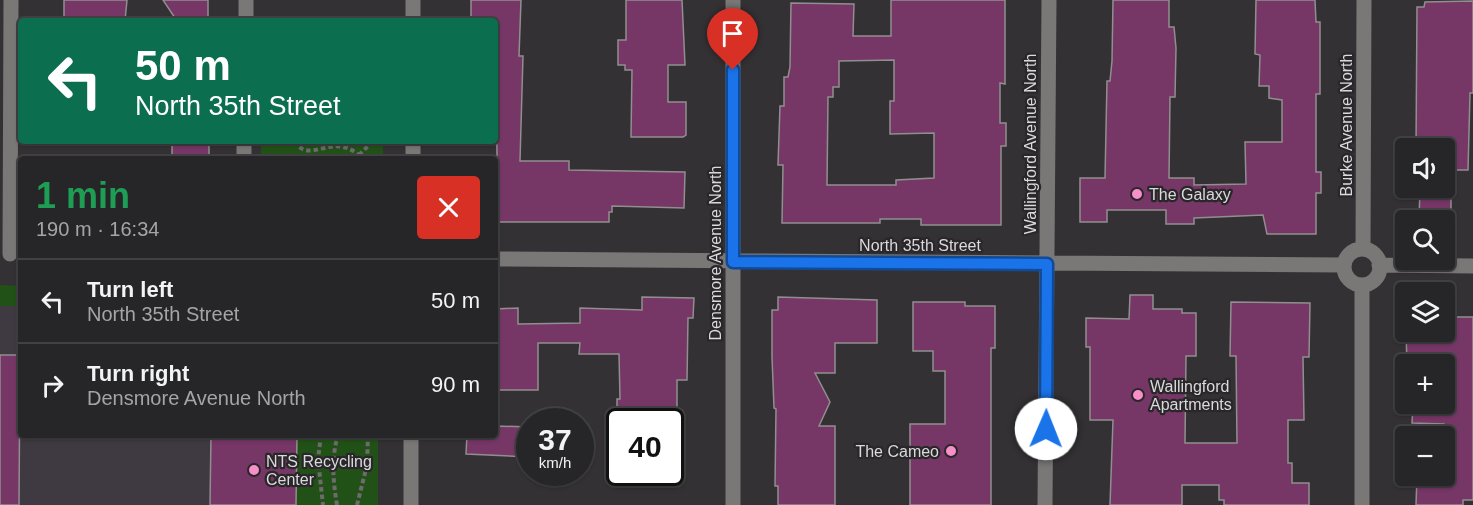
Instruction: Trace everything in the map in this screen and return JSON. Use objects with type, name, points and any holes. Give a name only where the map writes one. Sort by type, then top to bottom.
[{"type":"street","points":[[10,254],[16,90],[11,0]]},
{"type":"street","points":[[246,0],[246,18]]},
{"type":"street","points":[[413,0],[413,18]]},
{"type":"street","name":"Densmore Avenue North","points":[[732,505],[733,0]]},
{"type":"street","name":"Wallingford Avenue North","points":[[1045,505],[1049,0]]},
{"type":"street","name":"Burke Avenue North","points":[[1363,249],[1364,0]]},
{"type":"street","points":[[1363,249],[1376,256],[1379,265],[1375,279],[1362,285],[1349,280],[1344,265],[1349,254],[1363,249]]},
{"type":"street","name":"North 35th Street","points":[[498,259],[1344,265]]},
{"type":"street","points":[[1379,265],[1473,266]]},
{"type":"street","points":[[1362,285],[1362,505]]},
{"type":"street","points":[[411,438],[411,505]]},
{"type":"path","points":[[297,144],[302,150],[309,152],[335,144],[350,148],[359,155],[370,144]]},
{"type":"path","points":[[321,438],[318,459],[323,505]]},
{"type":"path","points":[[337,438],[333,452],[337,505]]},
{"type":"path","points":[[357,505],[365,475],[368,438]]},
{"type":"shaded area","points":[[0,306],[18,306],[18,438],[297,438],[296,505],[0,505]]},
{"type":"green space","points":[[261,144],[383,144],[383,156],[261,156]]},
{"type":"green space","points":[[0,285],[18,286],[18,306],[0,306]]},
{"type":"green space","points":[[297,438],[378,438],[378,505],[296,505]]},
{"type":"building","points":[[64,0],[127,0],[125,18],[64,18]]},
{"type":"building","points":[[163,0],[208,0],[208,18],[175,18]]},
{"type":"building","points":[[471,0],[521,0],[519,56],[523,56],[520,161],[569,161],[569,170],[685,172],[684,208],[612,206],[612,212],[609,212],[609,222],[498,222],[498,18],[471,18]]},
{"type":"building","points":[[626,0],[682,0],[685,65],[668,65],[668,102],[686,102],[686,135],[683,137],[631,137],[632,70],[625,70],[625,65],[618,65],[618,40],[626,40]]},
{"type":"building","points":[[891,0],[1005,0],[1005,84],[1000,83],[1000,123],[1006,123],[1006,146],[1001,146],[1001,225],[921,225],[921,219],[880,219],[880,223],[782,223],[783,165],[778,165],[780,106],[784,106],[784,77],[788,77],[790,67],[791,3],[854,4],[853,36],[891,36]],"holes":[[[894,60],[894,101],[890,101],[890,134],[934,133],[934,178],[896,180],[896,185],[827,185],[828,97],[833,97],[833,87],[839,87],[839,61]]]},
{"type":"building","points":[[1113,0],[1169,0],[1169,27],[1174,27],[1176,48],[1175,97],[1170,97],[1169,178],[1194,178],[1194,185],[1246,184],[1245,142],[1282,142],[1282,100],[1269,98],[1269,86],[1259,86],[1260,55],[1255,54],[1256,0],[1315,0],[1316,22],[1320,22],[1320,94],[1316,94],[1316,172],[1321,172],[1321,193],[1316,193],[1316,234],[1267,234],[1263,215],[1194,218],[1194,224],[1166,224],[1166,210],[1107,210],[1107,222],[1080,222],[1080,178],[1105,178],[1107,81],[1110,81],[1112,61]]},
{"type":"building","points":[[1473,1],[1473,93],[1470,93],[1468,170],[1455,170],[1455,138],[1416,138],[1417,7],[1424,7],[1425,2]]},
{"type":"building","points":[[172,144],[209,144],[209,156],[172,156]]},
{"type":"building","points":[[1420,198],[1451,198],[1451,210],[1419,210]]},
{"type":"building","points":[[1130,295],[1153,295],[1153,309],[1182,309],[1182,313],[1196,313],[1196,356],[1186,356],[1185,443],[1237,443],[1236,356],[1230,356],[1231,302],[1310,303],[1309,357],[1303,357],[1304,420],[1288,420],[1288,463],[1292,463],[1292,483],[1309,483],[1309,505],[1224,505],[1224,500],[1219,500],[1219,485],[1182,485],[1182,505],[1110,505],[1113,420],[1090,420],[1090,347],[1086,347],[1086,318],[1129,319]]},
{"type":"building","points":[[642,297],[694,298],[693,318],[688,318],[687,380],[677,380],[677,408],[617,408],[617,399],[620,399],[619,354],[579,354],[580,343],[538,343],[538,390],[498,390],[498,309],[518,308],[518,324],[580,323],[580,308],[642,310]]},
{"type":"building","points":[[778,297],[877,300],[877,343],[835,343],[835,373],[815,373],[830,402],[819,426],[835,426],[835,505],[778,505],[778,486],[775,486],[776,409],[774,408],[772,310],[778,310]]},
{"type":"building","points":[[913,302],[965,302],[965,306],[995,306],[995,348],[991,348],[991,505],[910,505],[910,424],[945,424],[945,371],[933,371],[933,351],[913,351]]},
{"type":"building","points":[[1455,317],[1473,317],[1473,500],[1463,500],[1463,505],[1416,505],[1417,486],[1455,486],[1455,426],[1412,423],[1412,414],[1455,414],[1455,354],[1407,354],[1406,342],[1455,342]]},
{"type":"building","points":[[0,355],[18,355],[19,505],[0,505]]},
{"type":"building","points":[[498,426],[516,427],[516,456],[466,454],[467,438],[498,438]]},
{"type":"building","name":"NTS Recycling Center","points":[[211,438],[297,438],[296,505],[210,505]]},
{"type":"place","name":"The Galaxy","points":[[1137,194]]},
{"type":"place","name":"Wallingford Apartments","points":[[1138,395]]},
{"type":"place","name":"The Cameo","points":[[951,451]]},
{"type":"place","name":"NTS Recycling Center","points":[[254,470]]},
{"type":"route","points":[[733,70],[733,262],[1047,264],[1046,429]]}]
